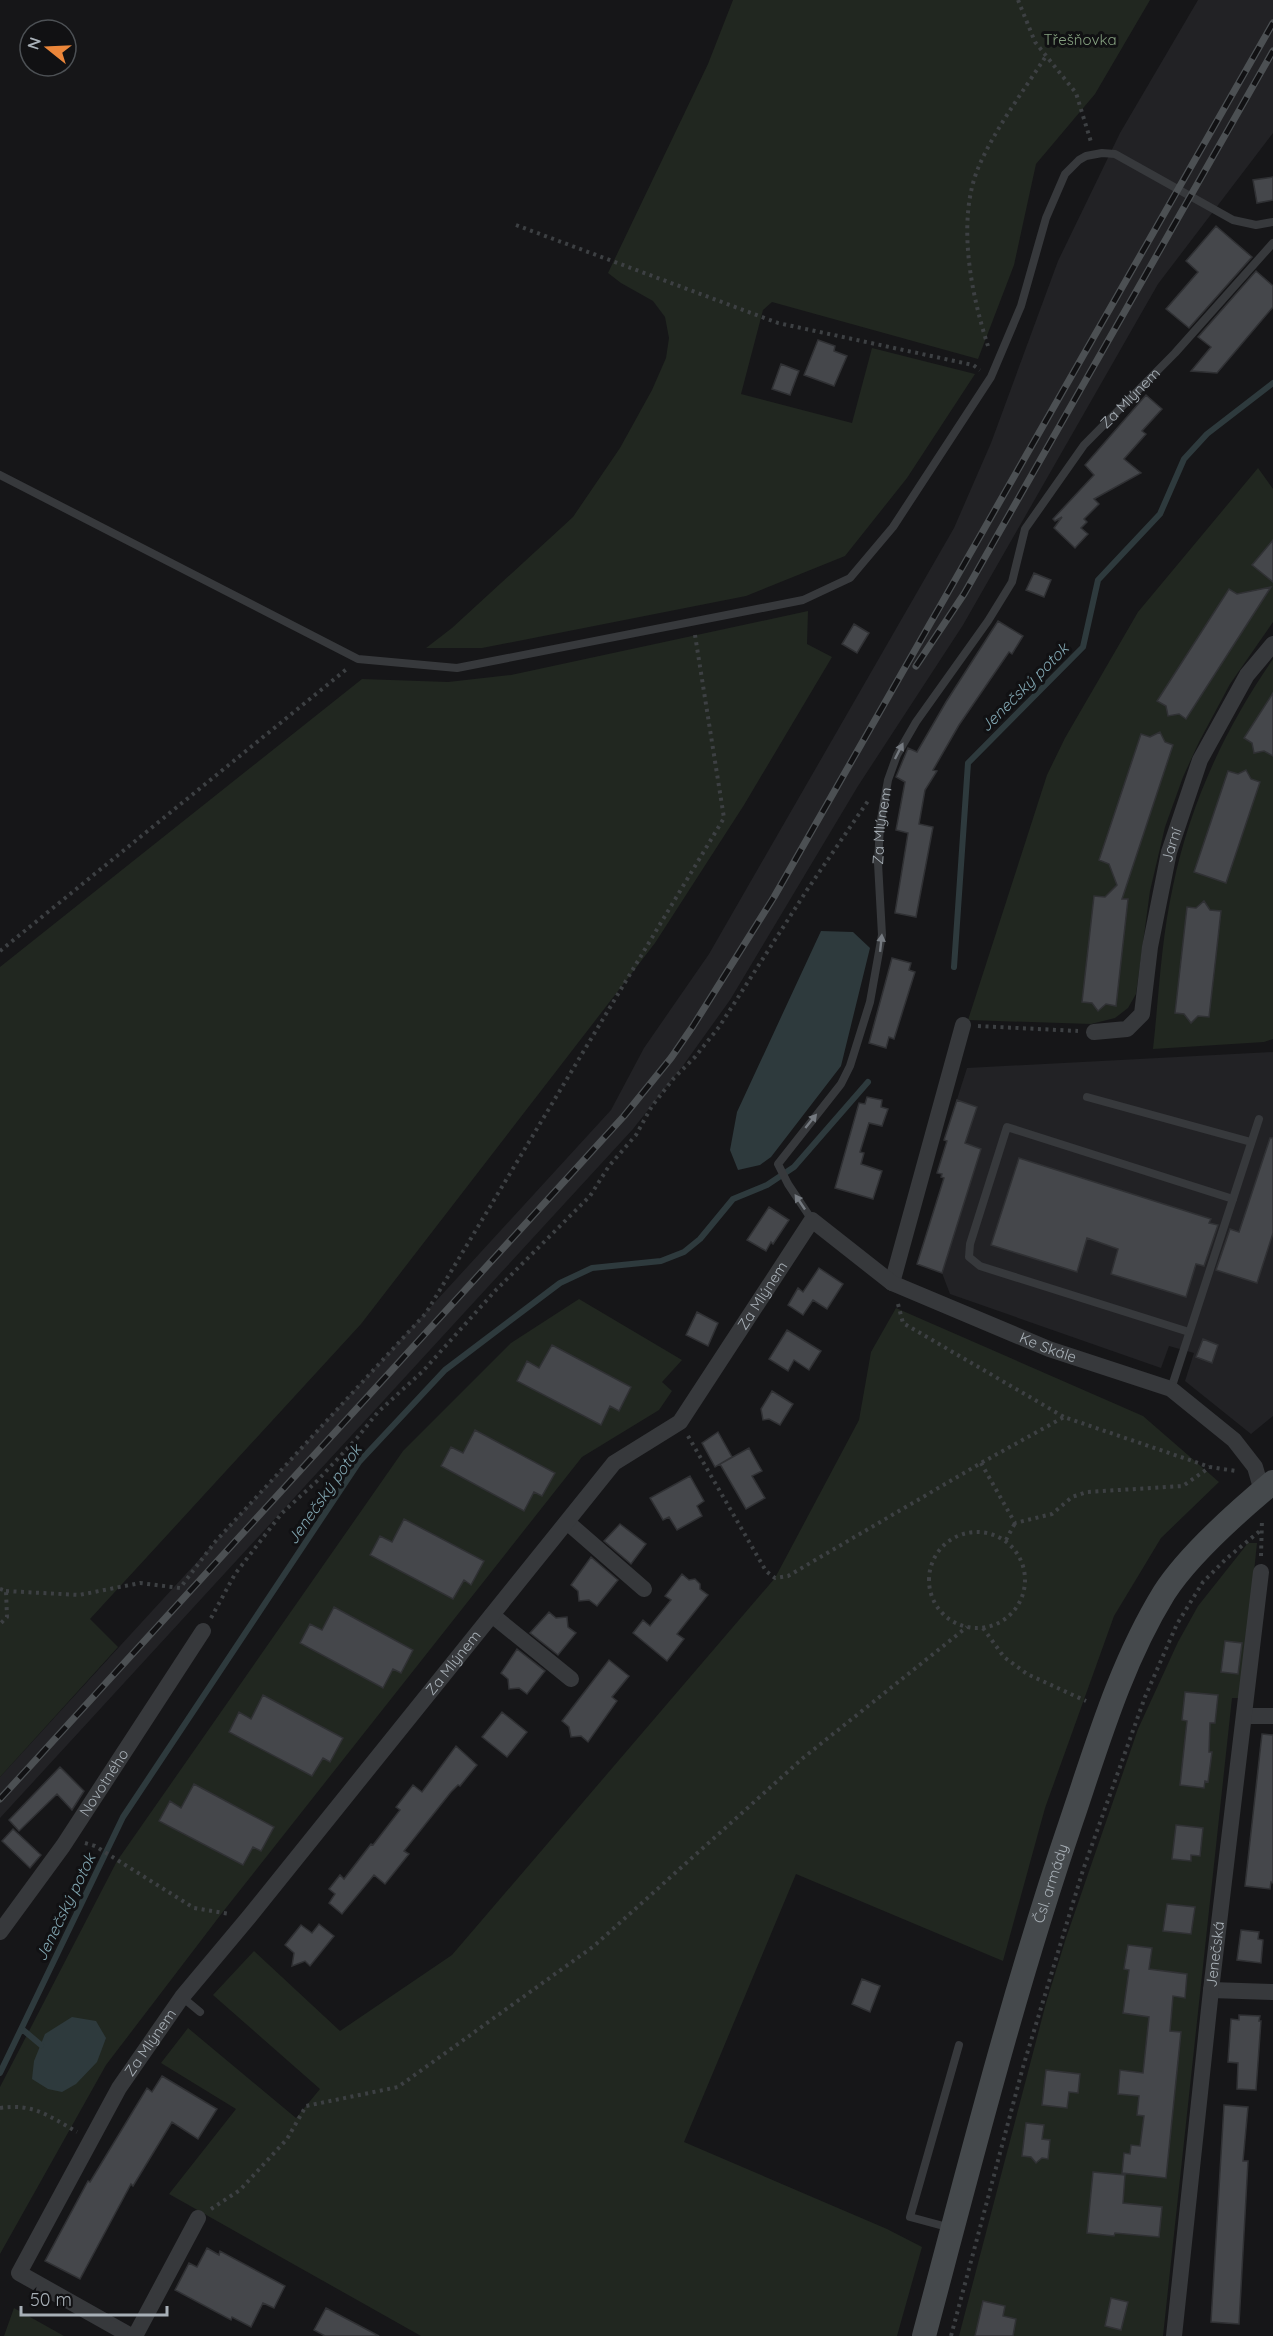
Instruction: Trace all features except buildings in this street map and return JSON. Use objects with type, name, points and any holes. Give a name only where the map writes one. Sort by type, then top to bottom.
[{"type":"main road","name":"Čsl. armády","points":[[924,2336],[1037,1921],[1112,1701],[1133,1649],[1165,1592],[1196,1553],[1263,1480]]},
{"type":"street","name":"Jarní","points":[[1094,1032],[1127,1029],[1142,1014],[1150,947],[1168,852],[1200,760],[1247,675],[1273,644]]},
{"type":"street","points":[[892,1283],[963,1025]]},
{"type":"street","name":"Ke Skále","points":[[812,1220],[892,1283],[1049,1349],[1171,1389],[1233,1440],[1263,1480]]},
{"type":"street","name":"Za Mlýnem","points":[[133,2336],[20,2273],[118,2088],[182,1997],[614,1463],[681,1422],[812,1220]]},
{"type":"street","points":[[567,1522],[645,1589]]},
{"type":"street","name":"Jenečská","points":[[1174,2336],[1211,1990],[1261,1572]]},
{"type":"street","points":[[492,1615],[571,1679]]},
{"type":"street","name":"Novotného","points":[[0,1932],[63,1846],[203,1631]]},
{"type":"street","points":[[1245,1716],[1273,1716]]},
{"type":"street","points":[[1211,1990],[1273,1992]]},
{"type":"street","points":[[133,2336],[198,2218]]},
{"type":"lane","points":[[0,475],[358,659],[457,669],[803,600],[850,578],[893,527],[991,377],[1021,306],[1046,218],[1060,185],[1072,166],[1086,156],[1110,153],[1120,156],[1233,220],[1256,225],[1273,222]]},
{"type":"lane","name":"Za Mlýnem","points":[[812,1220],[778,1168],[781,1160],[841,1084],[850,1066],[870,1002],[882,935],[878,863],[880,825],[888,780],[897,755],[916,722],[988,621],[1012,582],[1025,529],[1084,445],[1175,353],[1273,243]]},
{"type":"lane","points":[[1087,1097],[1251,1142]]},
{"type":"lane","points":[[1171,1389],[1259,1119]]},
{"type":"lane","points":[[1189,1332],[980,1266],[969,1257],[970,1244],[1007,1127],[1233,1199]]},
{"type":"lane","points":[[182,1997],[200,2012]]},
{"type":"lane","points":[[953,2228],[910,2217],[959,2044]]},
{"type":"path","points":[[1018,0],[1035,42],[1076,93],[1095,154]]},
{"type":"path","points":[[995,367],[978,315],[966,232],[972,187],[979,165],[1012,107],[1046,56]]},
{"type":"path","points":[[516,225],[778,323],[973,365],[991,377]]},
{"type":"path","points":[[0,1589],[79,1595],[140,1583],[180,1588],[215,1542],[426,1313],[724,818],[693,622]]},
{"type":"path","points":[[0,951],[358,659]]},
{"type":"path","points":[[203,1631],[235,1574],[282,1513],[316,1482],[378,1412],[423,1371],[495,1291],[590,1196],[609,1166],[636,1135],[652,1106],[720,1027],[807,890],[881,782],[888,780]]},
{"type":"path","points":[[963,1025],[1094,1032]]},
{"type":"path","points":[[892,1283],[903,1323],[1064,1417],[1210,1467],[1263,1480],[1261,1572]]},
{"type":"path","points":[[681,1422],[765,1571],[775,1578],[788,1576],[1064,1417]]},
{"type":"path","points":[[981,1463],[1015,1523]]},
{"type":"path","points":[[1006,1540],[1015,1523],[1052,1514],[1072,1497],[1087,1492],[1183,1485],[1210,1467]]},
{"type":"path","points":[[951,2336],[1030,2045],[1083,1870],[1145,1697],[1177,1624],[1203,1582],[1226,1559],[1262,1530]]},
{"type":"path","points":[[970,1532],[989,1534],[1006,1540],[1021,1560],[1025,1575],[1024,1589],[1019,1603],[1010,1615],[998,1623],[983,1628],[967,1627],[951,1621],[939,1610],[931,1595],[929,1578],[932,1562],[941,1548],[954,1537],[970,1532]]},
{"type":"path","points":[[0,1624],[7,1617],[6,1591]]},
{"type":"path","points":[[198,2218],[240,2190],[287,2139],[306,2106],[398,2087],[594,1946],[803,1758],[967,1627]]},
{"type":"path","points":[[983,1628],[1004,1658],[1027,1674],[1086,1701]]},
{"type":"path","points":[[95,1846],[194,1908],[249,1917]]},
{"type":"path","points":[[0,2108],[16,2106],[39,2110],[91,2140]]},
{"type":"shaded area","points":[[1198,0],[1273,0],[1273,133],[1158,284],[963,625],[858,786],[730,1000],[682,1067],[633,1129],[0,1818],[0,1777],[611,1110],[644,1048],[709,954],[954,528],[991,443],[1058,261],[1120,133]]},
{"type":"shaded area","points":[[821,931],[853,932],[870,948],[841,1066],[771,1157],[760,1165],[738,1170],[730,1150],[737,1112]]},
{"type":"shaded area","points":[[1273,1052],[1273,1416],[1251,1434],[1185,1381],[1194,1353],[1169,1346],[1161,1368],[950,1294],[942,1273],[917,1264],[944,1178],[941,1177],[942,1174],[937,1173],[947,1142],[944,1140],[967,1068]]},
{"type":"shaded area","points":[[72,2017],[96,2021],[106,2038],[97,2062],[76,2084],[62,2092],[48,2089],[32,2079],[34,2061],[45,2034]]},
{"type":"green space","name":"Třešňovka","points":[[733,0],[1150,0],[1095,94],[1036,164],[1014,265],[978,359],[772,302],[763,310],[741,394],[852,423],[872,348],[975,374],[907,478],[845,556],[746,596],[482,648],[426,648],[452,628],[573,517],[620,448],[652,390],[666,358],[669,338],[665,317],[653,301],[608,273],[708,64]]},
{"type":"green space","points":[[1258,468],[1273,489],[1273,622],[1230,684],[1183,777],[1165,827],[1150,891],[1136,994],[1128,1008],[1115,1018],[1091,1024],[968,1020],[1047,775],[1065,738],[1138,612]]},
{"type":"green space","points":[[808,611],[807,644],[832,657],[744,805],[655,943],[361,1324],[90,1619],[118,1647],[0,1777],[0,967],[362,679],[448,682],[511,675]]},
{"type":"green space","points":[[1273,659],[1273,1039],[1264,1042],[1153,1049],[1169,906],[1189,826],[1199,796],[1225,740]]},
{"type":"green space","points":[[579,1299],[682,1360],[662,1382],[672,1391],[659,1410],[582,1457],[222,1913],[106,2065],[0,2254],[0,2087],[117,1861],[403,1451],[511,1343]]},
{"type":"green space","points":[[896,1308],[1143,1416],[1219,1482],[1161,1538],[1114,1616],[1045,1808],[1003,1961],[796,1874],[684,2142],[887,2229],[922,2247],[897,2336],[421,2336],[169,2194],[236,2109],[161,2063],[188,2028],[296,2118],[320,2089],[213,1995],[254,1951],[340,2031],[452,1955],[775,1578],[859,1420],[871,1352]]},
{"type":"green space","points":[[1248,1543],[1257,1543],[1241,1698],[1232,1698],[1163,2336],[959,2336],[1046,2003],[1138,1729],[1178,1642],[1198,1606]]},
{"type":"green space","points":[[14,2308],[64,2336],[4,2336]]},
{"type":"waterway","name":"Jenečský potok","points":[[954,967],[968,763],[1083,647],[1098,580],[1160,514],[1184,459],[1207,434],[1273,383]]},
{"type":"waterway","name":"Jenečský potok","points":[[0,2073],[123,1817],[359,1462],[445,1370],[560,1283],[592,1268],[661,1261],[684,1252],[700,1239],[733,1199],[767,1185],[794,1167],[868,1082]]},
{"type":"waterway","points":[[22,2029],[41,2045]]},
{"type":"railway","points":[[0,1799],[624,1116],[671,1058],[774,897],[1273,23]]},
{"type":"railway","points":[[916,666],[964,594],[1273,51]]}]
